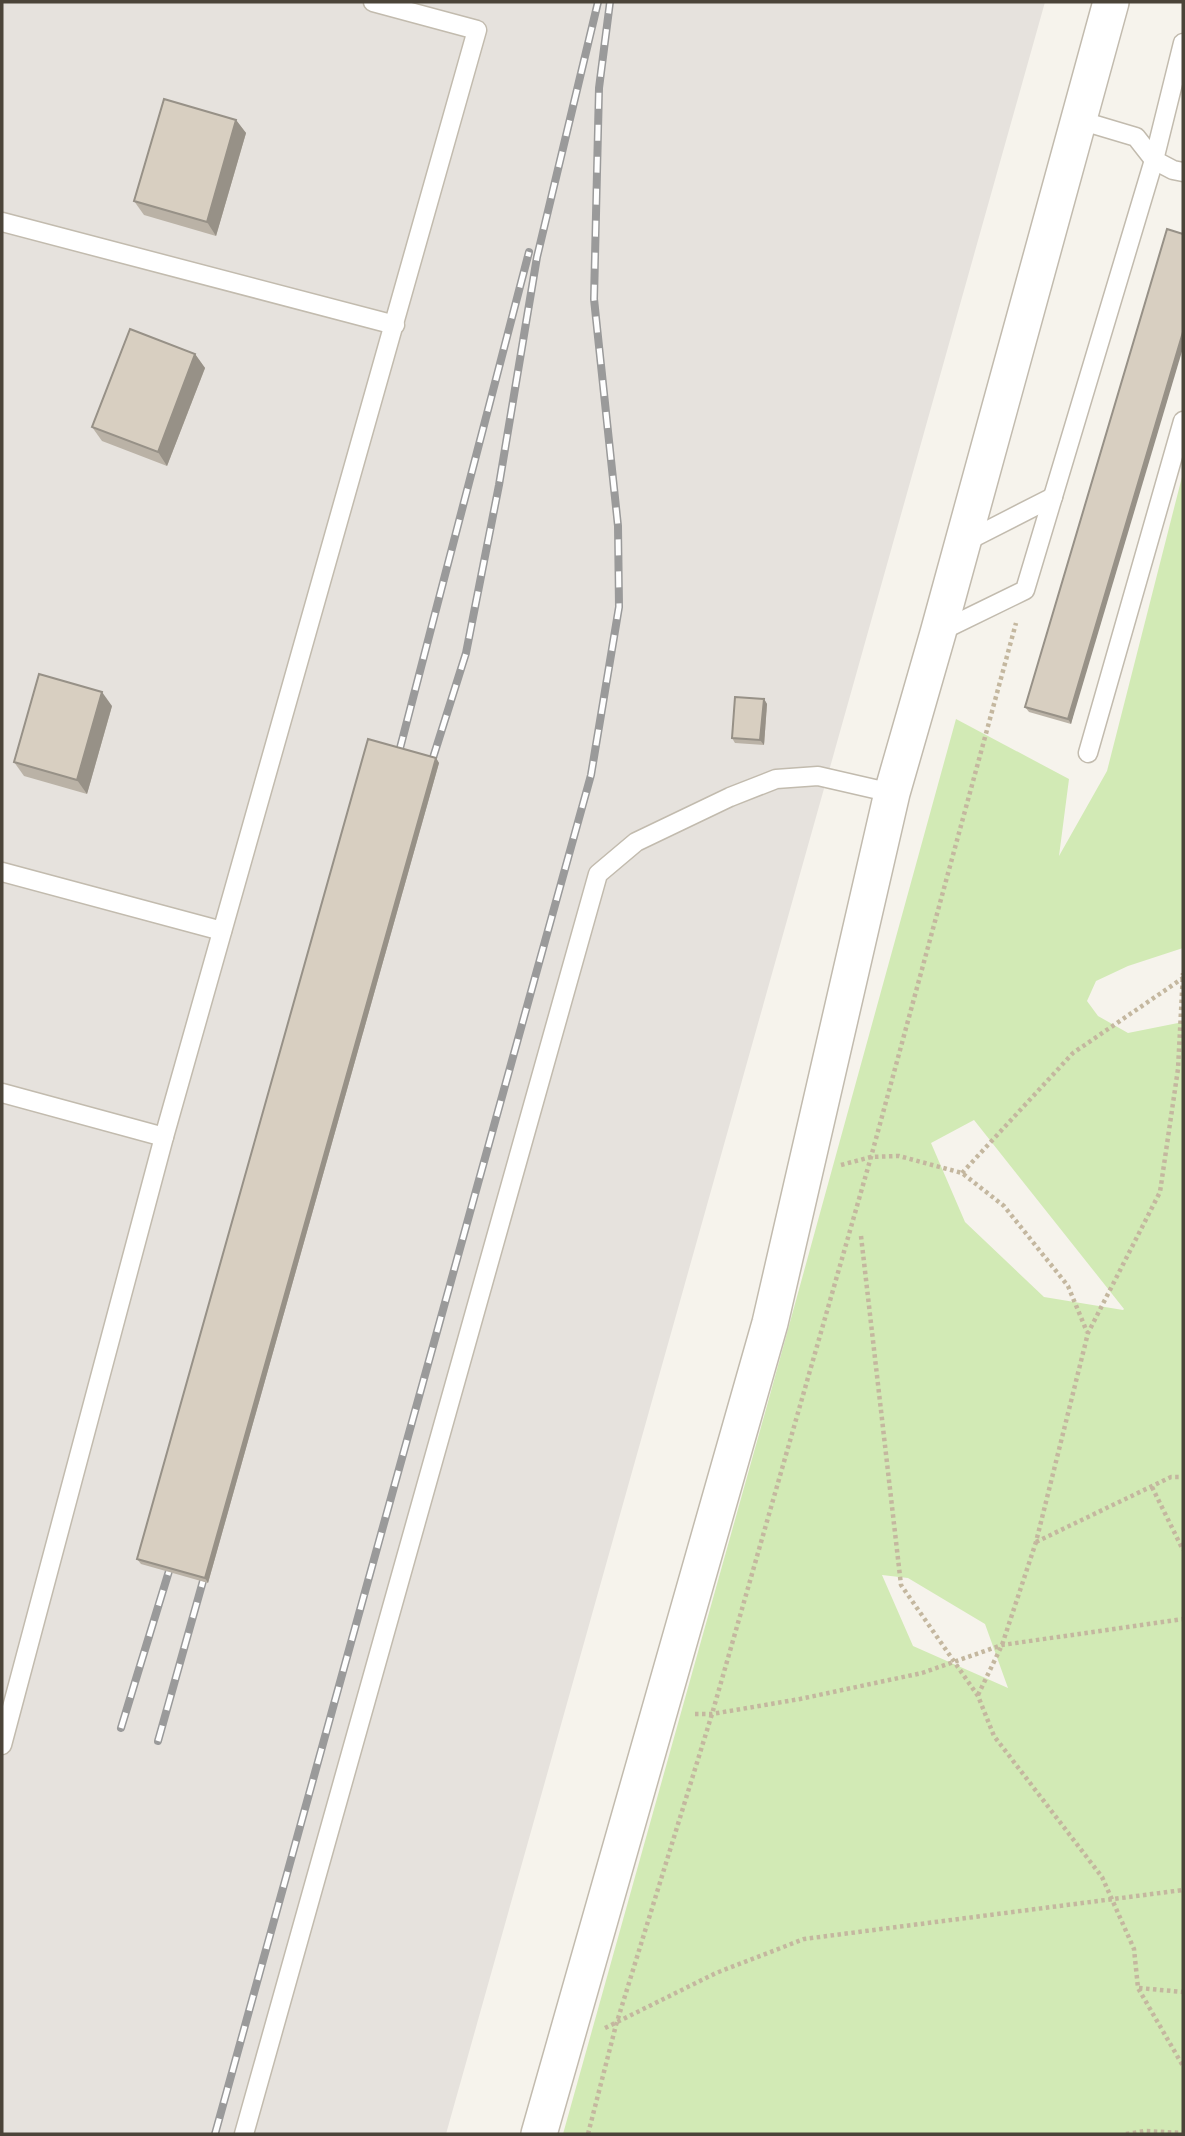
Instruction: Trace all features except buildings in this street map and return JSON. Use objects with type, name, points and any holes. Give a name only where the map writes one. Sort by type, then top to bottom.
[{"type":"street","points":[[539,2134],[770,1323],[892,793],[939,632],[1111,2]]},
{"type":"lane","points":[[2,1745],[164,1137],[477,30],[373,2]]},
{"type":"lane","points":[[939,632],[1025,590],[1153,160],[1183,43]]},
{"type":"lane","points":[[1079,120],[1136,137],[1153,160],[1183,172]]},
{"type":"lane","points":[[2,222],[395,325]]},
{"type":"lane","points":[[1088,753],[1183,421]]},
{"type":"lane","points":[[963,543],[1053,497]]},
{"type":"lane","points":[[244,2134],[598,874],[636,842],[730,797],[776,779],[818,776],[892,793]]},
{"type":"lane","points":[[2,872],[222,931]]},
{"type":"lane","points":[[2,1093],[164,1137]]},
{"type":"path","points":[[587,2134],[616,2025],[712,1714],[871,1157],[1025,590]]},
{"type":"path","points":[[962,1173],[1073,1054],[1183,976]]},
{"type":"path","points":[[978,1696],[1002,1644],[1036,1542],[1087,1333],[1160,1192],[1178,1069],[1183,976]]},
{"type":"path","points":[[804,1175],[871,1157],[899,1156],[962,1173],[1004,1206],[1068,1286],[1087,1333]]},
{"type":"path","points":[[861,1236],[901,1586],[978,1696],[994,1736],[1102,1877],[1134,1950],[1138,1988],[1183,2066]]},
{"type":"path","points":[[1036,1542],[1171,1477],[1183,1477]]},
{"type":"path","points":[[1152,1487],[1183,1549]]},
{"type":"path","points":[[659,1713],[712,1714],[922,1673],[1002,1644],[1183,1619]]},
{"type":"path","points":[[565,2043],[616,2025],[716,1973],[804,1939],[1183,1890]]},
{"type":"path","points":[[1138,1988],[1183,1992]]},
{"type":"path","points":[[1126,2134],[1145,2131],[1183,2133]]},
{"type":"shaded area","points":[[2,2],[1045,2],[446,2134],[2,2134]]},
{"type":"green space","points":[[1183,473],[1183,948],[1128,966],[1096,981],[1087,1001],[1098,1016],[1128,1033],[1183,1022],[1183,2134],[563,2134],[956,719],[1069,779],[1059,856],[1107,771]],"holes":[[[974,1120],[1124,1309],[1123,1310],[1044,1297],[965,1222],[931,1143]],[[882,1575],[908,1578],[985,1624],[1008,1688],[913,1646]]]},
{"type":"railway","points":[[432,761],[466,653],[499,485],[537,257],[598,2]]},
{"type":"railway","points":[[215,2134],[591,775],[619,607],[618,526],[594,299],[599,88],[610,2]]},
{"type":"railway","points":[[399,752],[529,252]]},
{"type":"railway","points":[[121,1728],[169,1571]]},
{"type":"railway","points":[[158,1741],[203,1581]]}]
